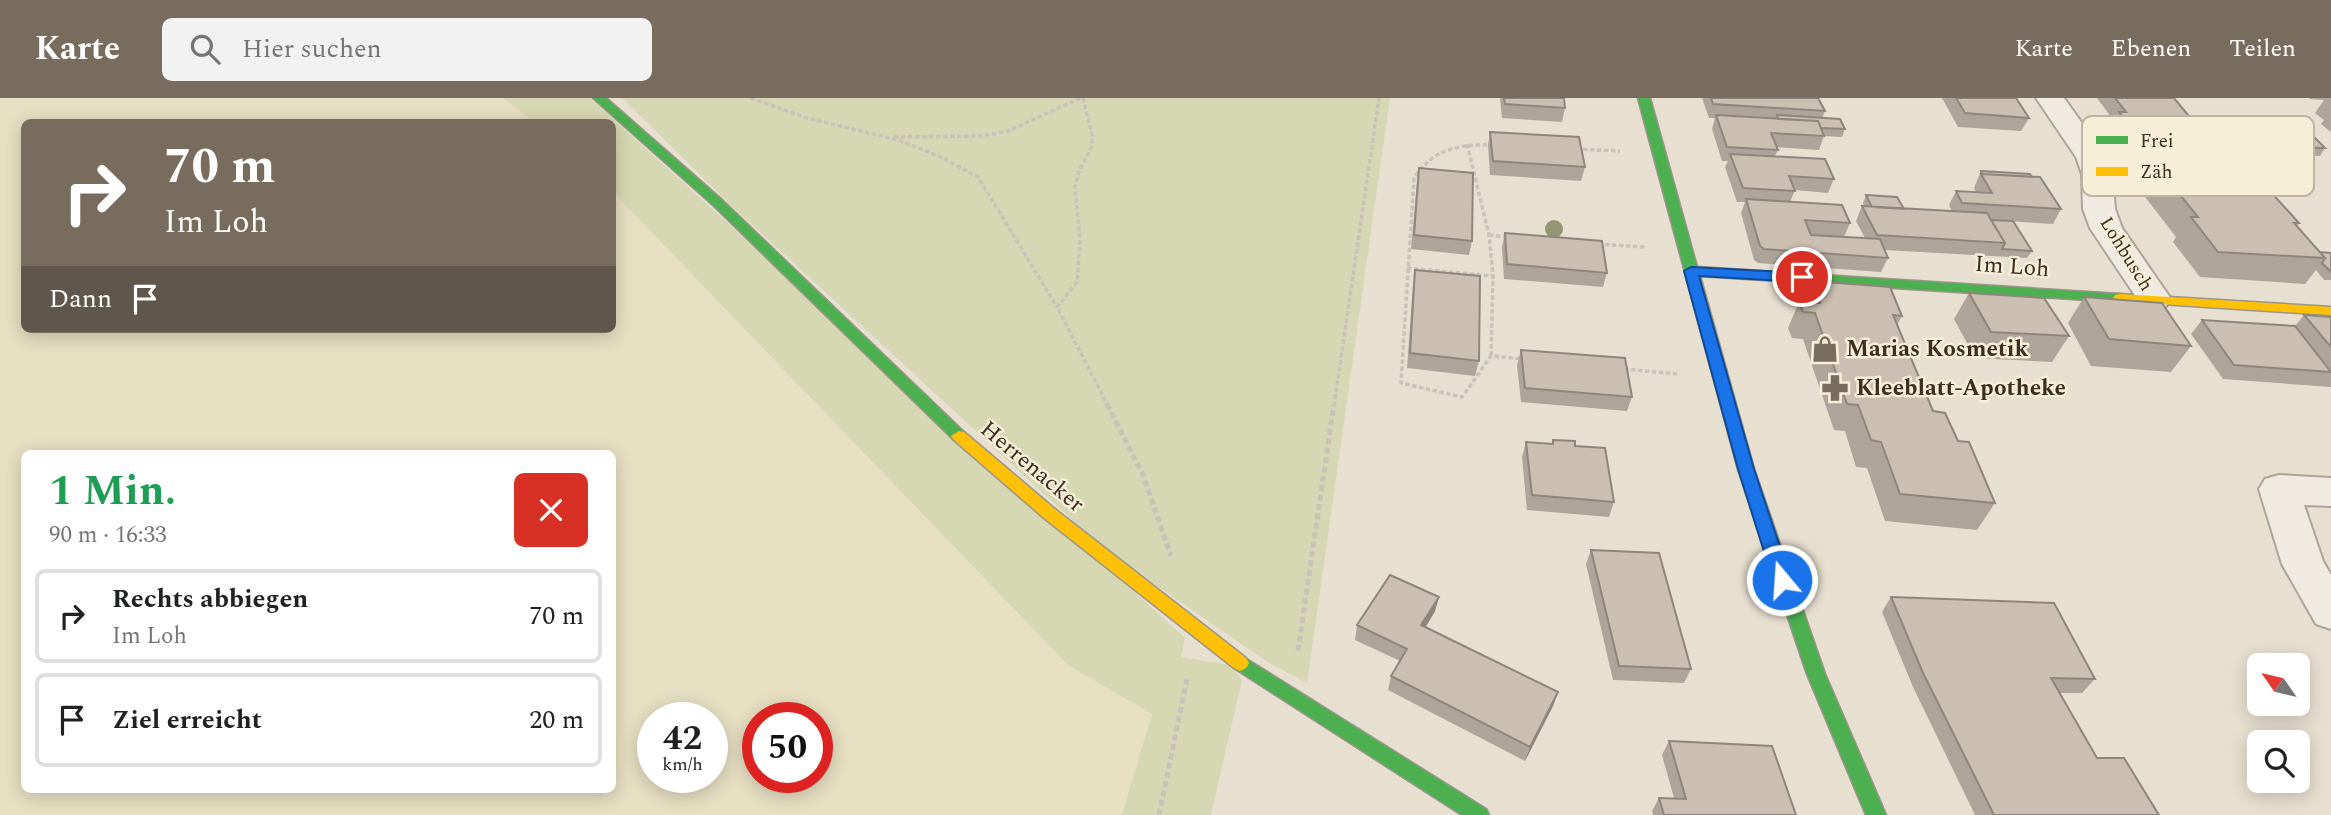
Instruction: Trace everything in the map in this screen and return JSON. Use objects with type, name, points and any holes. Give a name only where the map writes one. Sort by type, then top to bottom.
[{"type":"street","name":"Herrenacker","points":[[598,98],[718,203],[947,425],[1172,613],[1231,657],[1479,815]]},
{"type":"street","points":[[1643,98],[1746,469],[1816,674],[1875,815]]},
{"type":"street","name":"Lohbusch","points":[[2050,98],[2082,144]]},
{"type":"street","name":"Lohbusch","points":[[2098,196],[2099,209],[2106,228],[2154,299]]},
{"type":"street","name":"Im Loh","points":[[1691,271],[2331,311]]},
{"type":"street","points":[[2331,492],[2279,489],[2302,564],[2331,612]]},
{"type":"path","points":[[751,98],[807,118],[898,140],[939,156],[978,177],[1056,307],[1143,475],[1172,561],[1172,613]]},
{"type":"path","points":[[886,137],[981,136],[1008,131],[1082,98],[1092,134],[1092,146],[1079,171],[1075,188],[1080,240],[1077,282],[1056,307]]},
{"type":"path","points":[[1279,687],[1293,672],[1298,650],[1379,98]]},
{"type":"path","points":[[1467,144],[1489,235],[1493,276],[1491,356],[1462,397],[1401,383],[1414,178],[1426,159],[1467,144],[1494,145]]},
{"type":"path","points":[[1563,148],[1659,153]]},
{"type":"path","points":[[1489,235],[1515,237]]},
{"type":"path","points":[[1593,243],[1685,250]]},
{"type":"path","points":[[1407,268],[1493,276]]},
{"type":"path","points":[[1491,356],[1531,360]]},
{"type":"path","points":[[1612,368],[1721,378]]},
{"type":"path","points":[[1159,815],[1190,668]]},
{"type":"shaded area","points":[[0,98],[504,98],[529,119],[21,119],[21,333],[616,333],[616,195],[1068,665],[1152,714],[1122,815],[0,815]]},
{"type":"green space","points":[[504,98],[590,98],[613,119],[529,119]]},
{"type":"green space","points":[[622,98],[1390,98],[1307,683],[1266,661],[1105,550],[736,210]]},
{"type":"green space","points":[[616,122],[1185,638],[1181,657],[1230,665],[1242,680],[1211,815],[1122,815],[1152,714],[1068,665],[616,195]]},
{"type":"building","points":[[1504,98],[1564,98],[1565,108],[1505,104]]},
{"type":"building","points":[[1711,98],[1818,98],[1825,111],[1713,104]]},
{"type":"building","points":[[1956,98],[2016,98],[2029,118],[1965,113]]},
{"type":"building","points":[[2115,98],[2174,98],[2189,116],[2122,116],[2119,112],[2126,112]]},
{"type":"building","points":[[1716,115],[1818,121],[1824,136],[1771,133],[1778,150],[1727,147]]},
{"type":"building","points":[[1777,115],[1840,119],[1845,129],[1821,128],[1818,121],[1778,119]]},
{"type":"building","points":[[1490,132],[1579,137],[1585,167],[1493,161]]},
{"type":"building","points":[[2314,137],[2325,148],[2314,148]]},
{"type":"building","points":[[1730,154],[1825,159],[1834,179],[1789,176],[1795,191],[1743,188]]},
{"type":"building","points":[[1419,168],[1473,173],[1472,241],[1414,235]]},
{"type":"building","points":[[1981,171],[2030,174],[2032,177],[1982,174]]},
{"type":"building","points":[[1981,174],[2040,177],[2061,209],[1962,203],[1956,191],[1992,193]]},
{"type":"building","points":[[1866,195],[1897,197],[1904,209],[1872,207]]},
{"type":"building","points":[[2181,196],[2274,196],[2325,258],[2218,252],[2191,217],[2198,217]]},
{"type":"building","points":[[1746,199],[1842,205],[1850,223],[1805,220],[1811,235],[1880,239],[1888,258],[1764,249],[1760,246]]},
{"type":"building","points":[[1862,206],[1987,213],[2005,243],[1877,235]]},
{"type":"building","points":[[1991,220],[2013,221],[2032,251],[2002,249],[2005,243]]},
{"type":"building","points":[[1505,233],[1602,241],[1607,273],[1507,264]]},
{"type":"building","points":[[2320,252],[2331,253],[2331,272],[2322,263],[2325,258]]},
{"type":"building","points":[[1415,270],[1480,276],[1479,361],[1410,353]]},
{"type":"building","points":[[1812,281],[1890,287],[1902,316],[1893,315],[1933,411],[1945,413],[1958,441],[1969,442],[1995,503],[1900,494],[1881,442],[1871,440],[1858,405],[1847,404],[1815,313],[1803,312],[1799,302],[1820,303]]},
{"type":"building","points":[[1969,293],[2044,298],[2069,336],[1991,332]]},
{"type":"building","points":[[2084,297],[2162,303],[2191,346],[2109,339]]},
{"type":"building","points":[[2304,315],[2331,317],[2331,347]]},
{"type":"building","points":[[2202,320],[2295,326],[2331,372],[2234,365]]},
{"type":"building","points":[[1521,350],[1625,358],[1632,397],[1525,388]]},
{"type":"building","points":[[1553,440],[1575,441],[1575,446],[1605,448],[1614,502],[1532,495],[1526,442],[1553,444]]},
{"type":"building","points":[[1591,550],[1659,553],[1691,669],[1619,666]]},
{"type":"building","points":[[1390,575],[1439,597],[1421,625],[1558,692],[1530,747],[1391,676],[1407,649],[1357,625]]},
{"type":"building","points":[[1891,597],[2054,603],[2095,679],[2051,678],[2097,758],[2124,758],[2159,815],[1994,815],[1923,673]]},
{"type":"building","points":[[1669,741],[1772,746],[1796,815],[1664,815],[1659,798],[1686,799]]},
{"type":"traffic: fast","points":[[599,98],[718,203],[959,436]]},
{"type":"traffic: fast","points":[[1644,98],[1746,469],[1816,674],[1876,815]]},
{"type":"traffic: fast","points":[[1691,271],[2120,298]]},
{"type":"traffic: fast","points":[[1240,663],[1479,815]]},
{"type":"traffic: slow","points":[[2120,298],[2331,311]]},
{"type":"traffic: slow","points":[[959,436],[1050,514],[1240,663]]},
{"type":"place","name":"Marias Kosmetik","points":[[1825,349]]},
{"type":"place","name":"Kleeblatt-Apotheke","points":[[1835,388]]},
{"type":"route","points":[[1782,580],[1746,469],[1691,271],[1802,277]]}]
